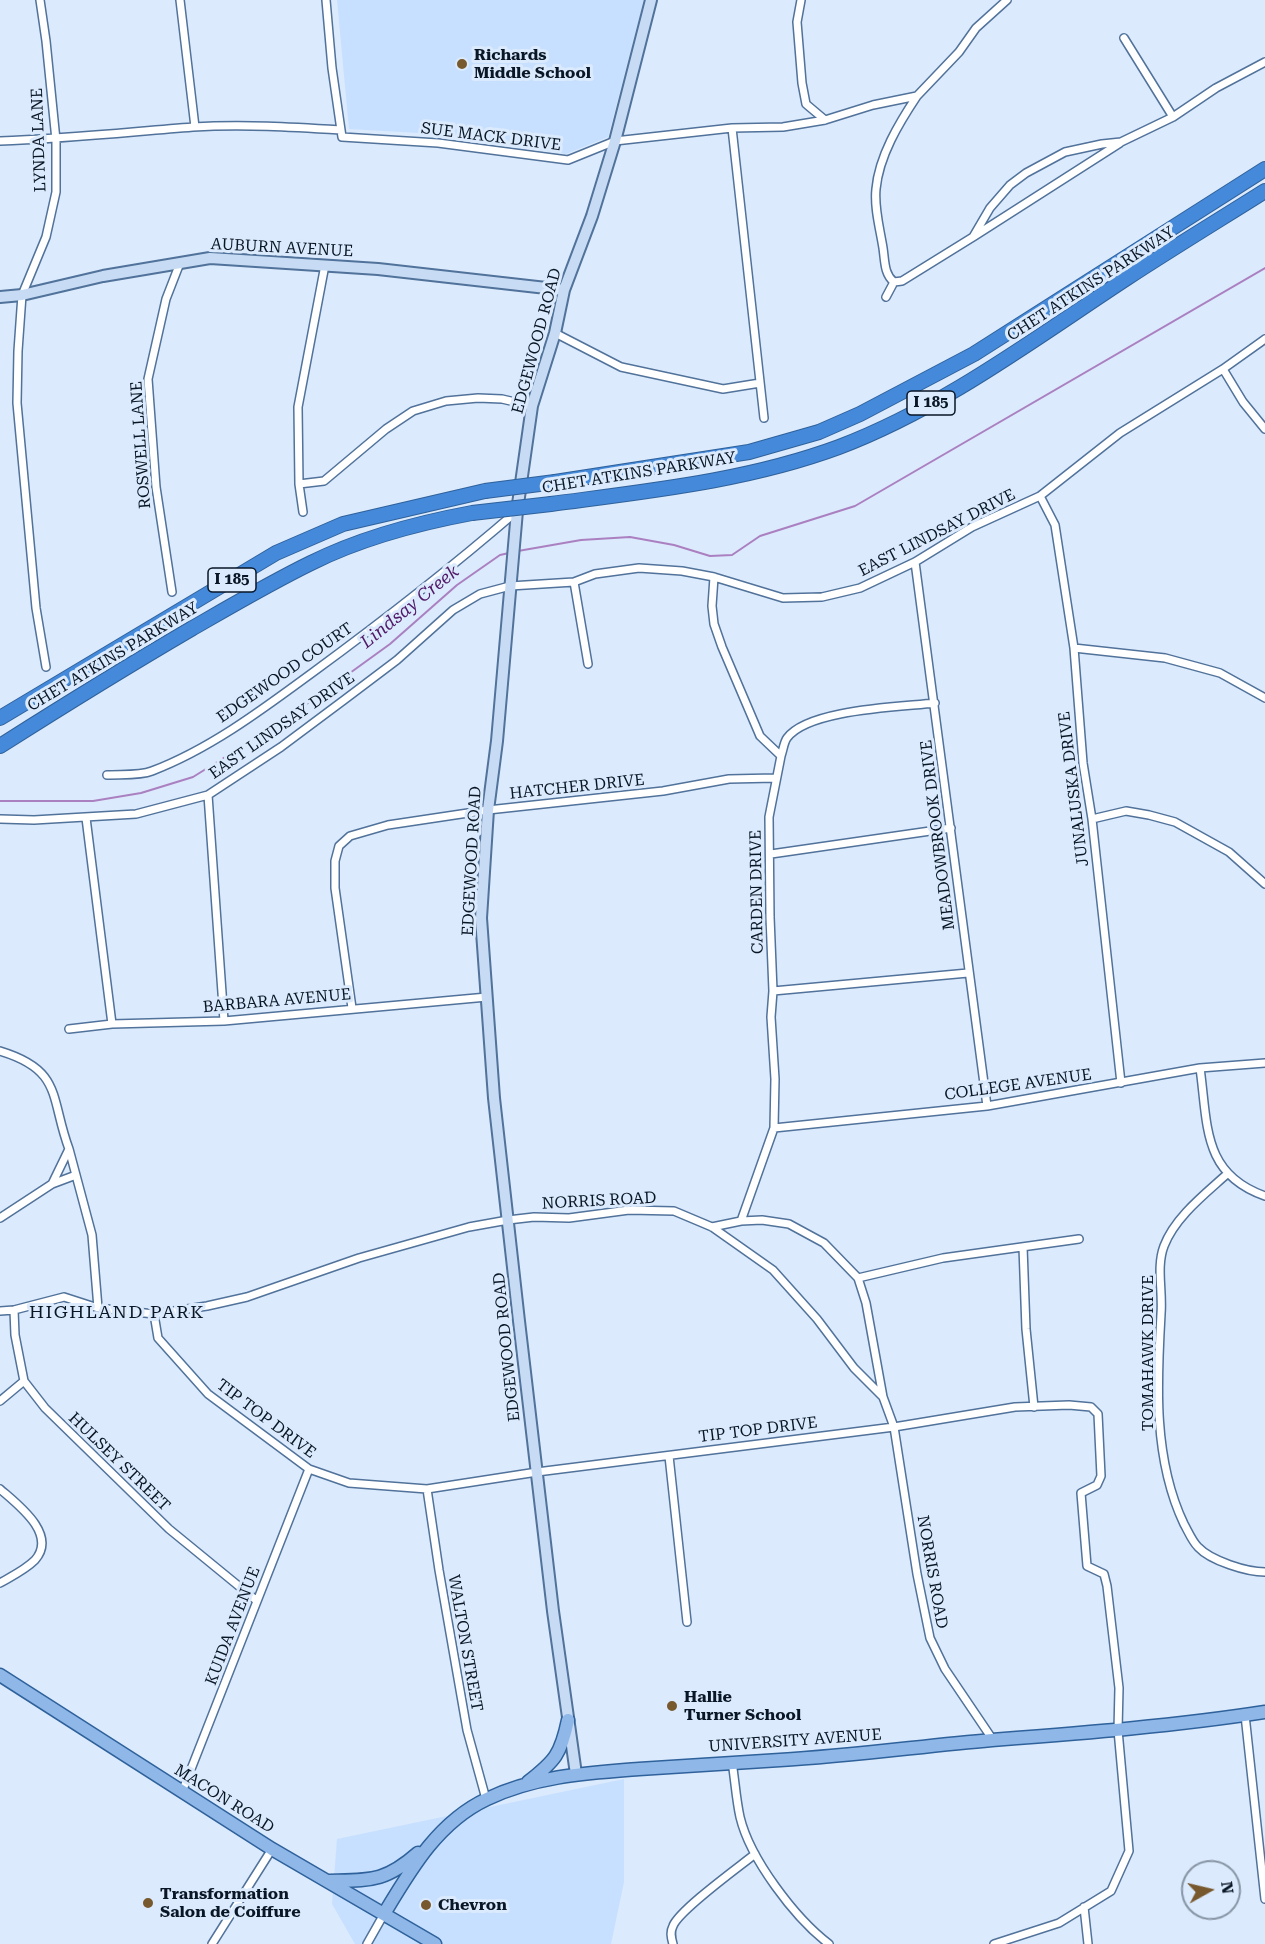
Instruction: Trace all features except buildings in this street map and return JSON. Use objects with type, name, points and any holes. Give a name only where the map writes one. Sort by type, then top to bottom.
[{"type":"highway","name":"CHET ATKINS PARKWAY","points":[[0,718],[276,553],[343,524],[485,491],[749,452],[819,432],[860,414],[974,354],[1265,169]]},
{"type":"highway","name":"CHET ATKINS PARKWAY","points":[[0,746],[136,661],[253,593],[313,562],[369,540],[424,523],[472,513],[718,480],[794,462],[882,428],[956,391],[1128,277],[1265,191]]},
{"type":"main road","name":"MACON ROAD","points":[[0,1675],[272,1849],[435,1944]]},
{"type":"main road","name":"UNIVERSITY AVENUE","points":[[384,1914],[434,1838],[461,1815],[486,1800],[524,1785],[576,1774],[782,1760],[1119,1730],[1265,1712]]},
{"type":"main road","points":[[524,1785],[553,1762],[564,1740],[568,1720]]},
{"type":"main road","points":[[327,1881],[381,1878],[406,1863],[434,1838]]},
{"type":"street","name":"LYNDA LANE","points":[[40,0],[56,140],[56,192],[46,237],[22,295],[17,403],[36,608],[46,667]]},
{"type":"street","points":[[180,0],[195,127]]},
{"type":"street","points":[[326,0],[332,68],[341,130]]},
{"type":"street","name":"EDGEWOOD ROAD","points":[[576,1774],[553,1611],[494,1098],[481,918],[488,810],[497,741],[517,512],[532,406],[555,333],[564,290],[592,216],[615,141],[651,0]]},
{"type":"street","points":[[801,0],[797,22],[806,104],[825,120]]},
{"type":"street","points":[[1007,0],[976,28],[959,52],[916,96],[893,136],[876,189],[878,224],[885,269],[894,282],[903,281],[1121,142],[1173,117],[1215,88],[1265,62]]},
{"type":"street","points":[[1124,38],[1173,117]]},
{"type":"street","name":"SUE MACK DRIVE","points":[[0,141],[56,140],[195,127],[264,126],[341,130],[342,137],[438,143],[568,160],[615,141],[732,128],[783,127],[825,120],[873,105],[916,96]]},
{"type":"street","points":[[732,128],[765,418]]},
{"type":"street","points":[[973,237],[990,208],[1010,185],[1026,172],[1065,152],[1121,142]]},
{"type":"street","name":"AUBURN AVENUE","points":[[0,297],[22,295],[103,276],[210,258],[378,269],[564,290]]},
{"type":"street","name":"ROSWELL LANE","points":[[172,592],[156,487],[148,379],[166,299],[180,263]]},
{"type":"street","points":[[303,512],[299,484],[298,407],[325,265]]},
{"type":"street","points":[[886,297],[894,282]]},
{"type":"street","points":[[555,333],[621,367],[723,389],[760,383]]},
{"type":"street","name":"EAST LINDSAY DRIVE","points":[[0,819],[34,820],[136,814],[208,795],[281,747],[397,660],[453,610],[480,594],[510,586],[574,582],[596,574],[639,568],[682,571],[714,577],[783,598],[822,597],[860,588],[915,562],[972,527],[1040,496],[1120,433],[1224,369],[1265,339]]},
{"type":"street","points":[[1224,369],[1243,402],[1265,429]]},
{"type":"street","points":[[299,484],[324,481],[386,429],[413,411],[446,401],[478,398],[502,399],[532,406]]},
{"type":"street","name":"JUNALUSKA DRIVE","points":[[1040,496],[1055,525],[1074,648],[1081,739],[1121,1083]]},
{"type":"street","name":"EDGEWOOD COURT","points":[[107,775],[150,772],[197,749],[255,715],[441,575],[517,512]]},
{"type":"street","name":"MEADOWBROOK DRIVE","points":[[915,562],[987,1106]]},
{"type":"street","points":[[714,577],[712,606],[714,624],[722,647],[760,736],[781,756],[786,738],[806,723],[854,711],[935,703]]},
{"type":"street","points":[[574,582],[588,664]]},
{"type":"street","points":[[1074,648],[1165,658],[1220,673],[1265,698]]},
{"type":"street","name":"CARDEN DRIVE","points":[[741,1221],[774,1128],[775,1078],[771,1017],[773,991],[769,817],[781,756]]},
{"type":"street","name":"HATCHER DRIVE","points":[[352,1008],[337,904],[335,861],[339,846],[350,836],[388,825],[488,810],[663,791],[729,779],[776,778]]},
{"type":"street","points":[[208,795],[224,1021]]},
{"type":"street","points":[[1092,819],[1126,811],[1175,822],[1229,852],[1265,884]]},
{"type":"street","points":[[86,818],[112,1024]]},
{"type":"street","points":[[771,854],[951,828]]},
{"type":"street","points":[[773,991],[968,973]]},
{"type":"street","name":"BARBARA AVENUE","points":[[69,1029],[112,1024],[224,1021],[487,997]]},
{"type":"street","points":[[0,1051],[31,1064],[42,1072],[54,1090],[62,1129],[92,1235],[98,1308]]},
{"type":"street","name":"COLLEGE AVENUE","points":[[774,1128],[987,1106],[1200,1068],[1265,1063]]},
{"type":"street","points":[[1200,1068],[1214,1152],[1227,1174],[1246,1189],[1265,1196]]},
{"type":"street","points":[[52,1184],[69,1149]]},
{"type":"street","name":"TOMAHAWK DRIVE","points":[[1227,1174],[1184,1215],[1164,1245],[1160,1283],[1162,1310],[1159,1400],[1162,1442],[1175,1504],[1198,1548],[1221,1562],[1265,1572]]},
{"type":"street","points":[[0,1218],[52,1184],[76,1175]]},
{"type":"street","name":"NORRIS ROAD","points":[[0,1311],[14,1310],[64,1297],[98,1308],[154,1314],[207,1306],[246,1297],[359,1258],[469,1227],[508,1220],[534,1217],[569,1218],[629,1210],[674,1211],[712,1227],[773,1270],[817,1319],[854,1368],[883,1398],[894,1427],[917,1574],[930,1638],[945,1669],[993,1740]]},
{"type":"street","points":[[712,1227],[741,1221],[762,1220],[789,1224],[824,1243],[858,1278],[866,1303],[883,1398]]},
{"type":"street","points":[[858,1278],[943,1258],[1079,1239]]},
{"type":"street","points":[[1023,1247],[1026,1329],[1034,1407]]},
{"type":"street","name":"HULSEY STREET","points":[[14,1310],[15,1335],[24,1381],[45,1408],[169,1529],[257,1601]]},
{"type":"street","name":"TIP TOP DRIVE","points":[[154,1314],[158,1338],[208,1394],[309,1469],[349,1484],[427,1489],[731,1446],[894,1427],[1015,1407],[1069,1405],[1091,1407],[1098,1414],[1101,1476],[1097,1485],[1081,1493],[1087,1566],[1104,1574],[1107,1586],[1119,1688],[1119,1730]]},
{"type":"street","points":[[0,1401],[24,1381]]},
{"type":"street","points":[[669,1456],[687,1622]]},
{"type":"street","name":"KUIDA AVENUE","points":[[182,1792],[309,1469]]},
{"type":"street","points":[[0,1489],[38,1526],[41,1542],[37,1558],[25,1569],[0,1583]]},
{"type":"street","name":"WALTON STREET","points":[[427,1489],[467,1730],[486,1800]]},
{"type":"street","points":[[1245,1715],[1265,1899]]},
{"type":"street","points":[[994,1944],[1059,1923],[1111,1891],[1129,1851],[1119,1730]]},
{"type":"street","points":[[732,1762],[740,1818],[755,1854],[807,1926],[829,1944]]},
{"type":"street","points":[[212,1944],[272,1849]]},
{"type":"street","points":[[673,1944],[671,1934],[674,1923],[685,1911],[755,1854]]},
{"type":"street","points":[[1084,1907],[1088,1944]]},
{"type":"street","points":[[367,1944],[384,1914]]},
{"type":"shaded area","points":[[337,0],[644,0],[608,137],[566,154],[436,134],[349,129]]},
{"type":"shaded area","points":[[624,1779],[624,1882],[611,1944],[355,1944],[332,1904],[337,1839]]},
{"type":"waterway","points":[[518,551],[581,540],[630,537],[674,545],[710,556],[732,555],[760,536],[855,506],[1265,268]]},
{"type":"waterway","name":"Lindsay Creek","points":[[0,801],[93,801],[141,793],[193,777],[314,699],[390,644],[457,585],[500,555],[509,553]]},
{"type":"place","name":"Richards Middle School","points":[[462,64]]},
{"type":"place","name":"Hallie Turner School","points":[[672,1706]]},
{"type":"place","name":"Transformation Salon de Coiffure","points":[[148,1903]]},
{"type":"place","name":"Chevron","points":[[426,1905]]},
{"type":"district","name":"HIGHLAND PARK","points":[[117,1313]]}]
